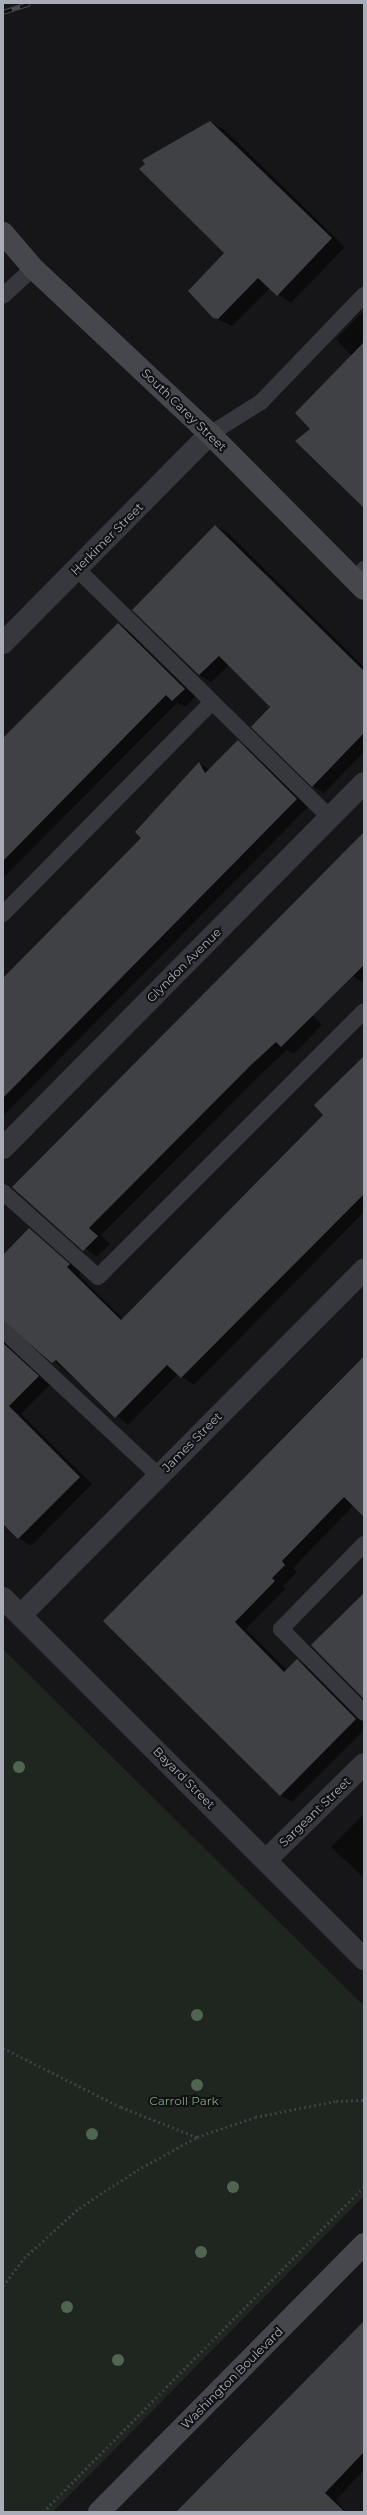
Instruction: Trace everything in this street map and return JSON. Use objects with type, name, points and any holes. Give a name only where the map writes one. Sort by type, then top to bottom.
[{"type":"main road","name":"South Carey Street","points":[[3,232],[33,268],[210,434],[361,580]]},
{"type":"main road","name":"Washington Boulevard","points":[[99,2512],[364,2244]]},
{"type":"street","name":"Herkimer Street","points":[[3,643],[210,434]]},
{"type":"street","name":"Glyndon Avenue","points":[[3,1148],[364,783]]},
{"type":"street","name":"James Street","points":[[21,1615],[364,1269]]},
{"type":"street","name":"Bayard Street","points":[[3,1598],[364,1959]]},
{"type":"street","name":"Sargeant Street","points":[[266,1860],[364,1764]]},
{"type":"lane","points":[[3,296],[33,268]]},
{"type":"lane","points":[[210,434],[260,402],[364,295]]},
{"type":"lane","points":[[77,569],[330,818]]},
{"type":"lane","points":[[3,914],[212,702]]},
{"type":"lane","points":[[3,1192],[98,1277],[364,1011]]},
{"type":"lane","points":[[3,1330],[159,1476]]},
{"type":"lane","points":[[364,1544],[281,1629],[364,1713]]},
{"type":"path","points":[[3,2048],[121,2107],[197,2137]]},
{"type":"path","points":[[3,2286],[24,2258],[79,2208],[137,2170],[197,2137],[255,2117],[336,2101],[364,2100]]},
{"type":"path","points":[[43,2512],[364,2187]]},
{"type":"green space","name":"Carroll Park","points":[[3,1649],[364,2006],[364,2196],[53,2512],[3,2512]]},
{"type":"building","points":[[210,121],[332,238],[277,296],[258,278],[218,319],[213,318],[188,291],[224,253],[139,169],[145,164],[142,160]]},
{"type":"building","points":[[364,342],[364,508],[295,441],[310,429],[295,413]]},
{"type":"building","points":[[215,525],[364,671],[364,733],[312,787],[251,727],[270,707],[219,656],[199,675],[132,610]]},
{"type":"building","points":[[118,623],[185,689],[172,701],[166,695],[3,861],[3,738]]},
{"type":"building","points":[[238,740],[297,799],[3,1098],[3,978],[141,838],[135,832],[199,762],[205,773]]},
{"type":"building","points":[[364,832],[364,965],[281,1047],[276,1042],[252,1064],[89,1228],[98,1236],[83,1251],[12,1187]]},
{"type":"building","points":[[364,1056],[364,1194],[181,1378],[167,1365],[115,1418],[56,1360],[52,1363],[3,1321],[3,1255],[29,1228],[70,1264],[67,1267],[121,1320],[323,1115],[314,1105]]},
{"type":"building","points":[[3,1343],[39,1376],[9,1406],[80,1477],[18,1539],[3,1524]]},
{"type":"building","points":[[364,1356],[364,1517],[344,1497],[282,1561],[285,1565],[272,1578],[275,1581],[235,1622],[284,1672],[297,1659],[356,1719],[280,1796],[103,1621]]},
{"type":"building","points":[[364,1593],[364,1699],[311,1645]]},
{"type":"building","points":[[364,2321],[364,2452],[325,2493],[345,2512],[176,2512]]},
{"type":"railway","points":[[3,12],[30,3]]}]
